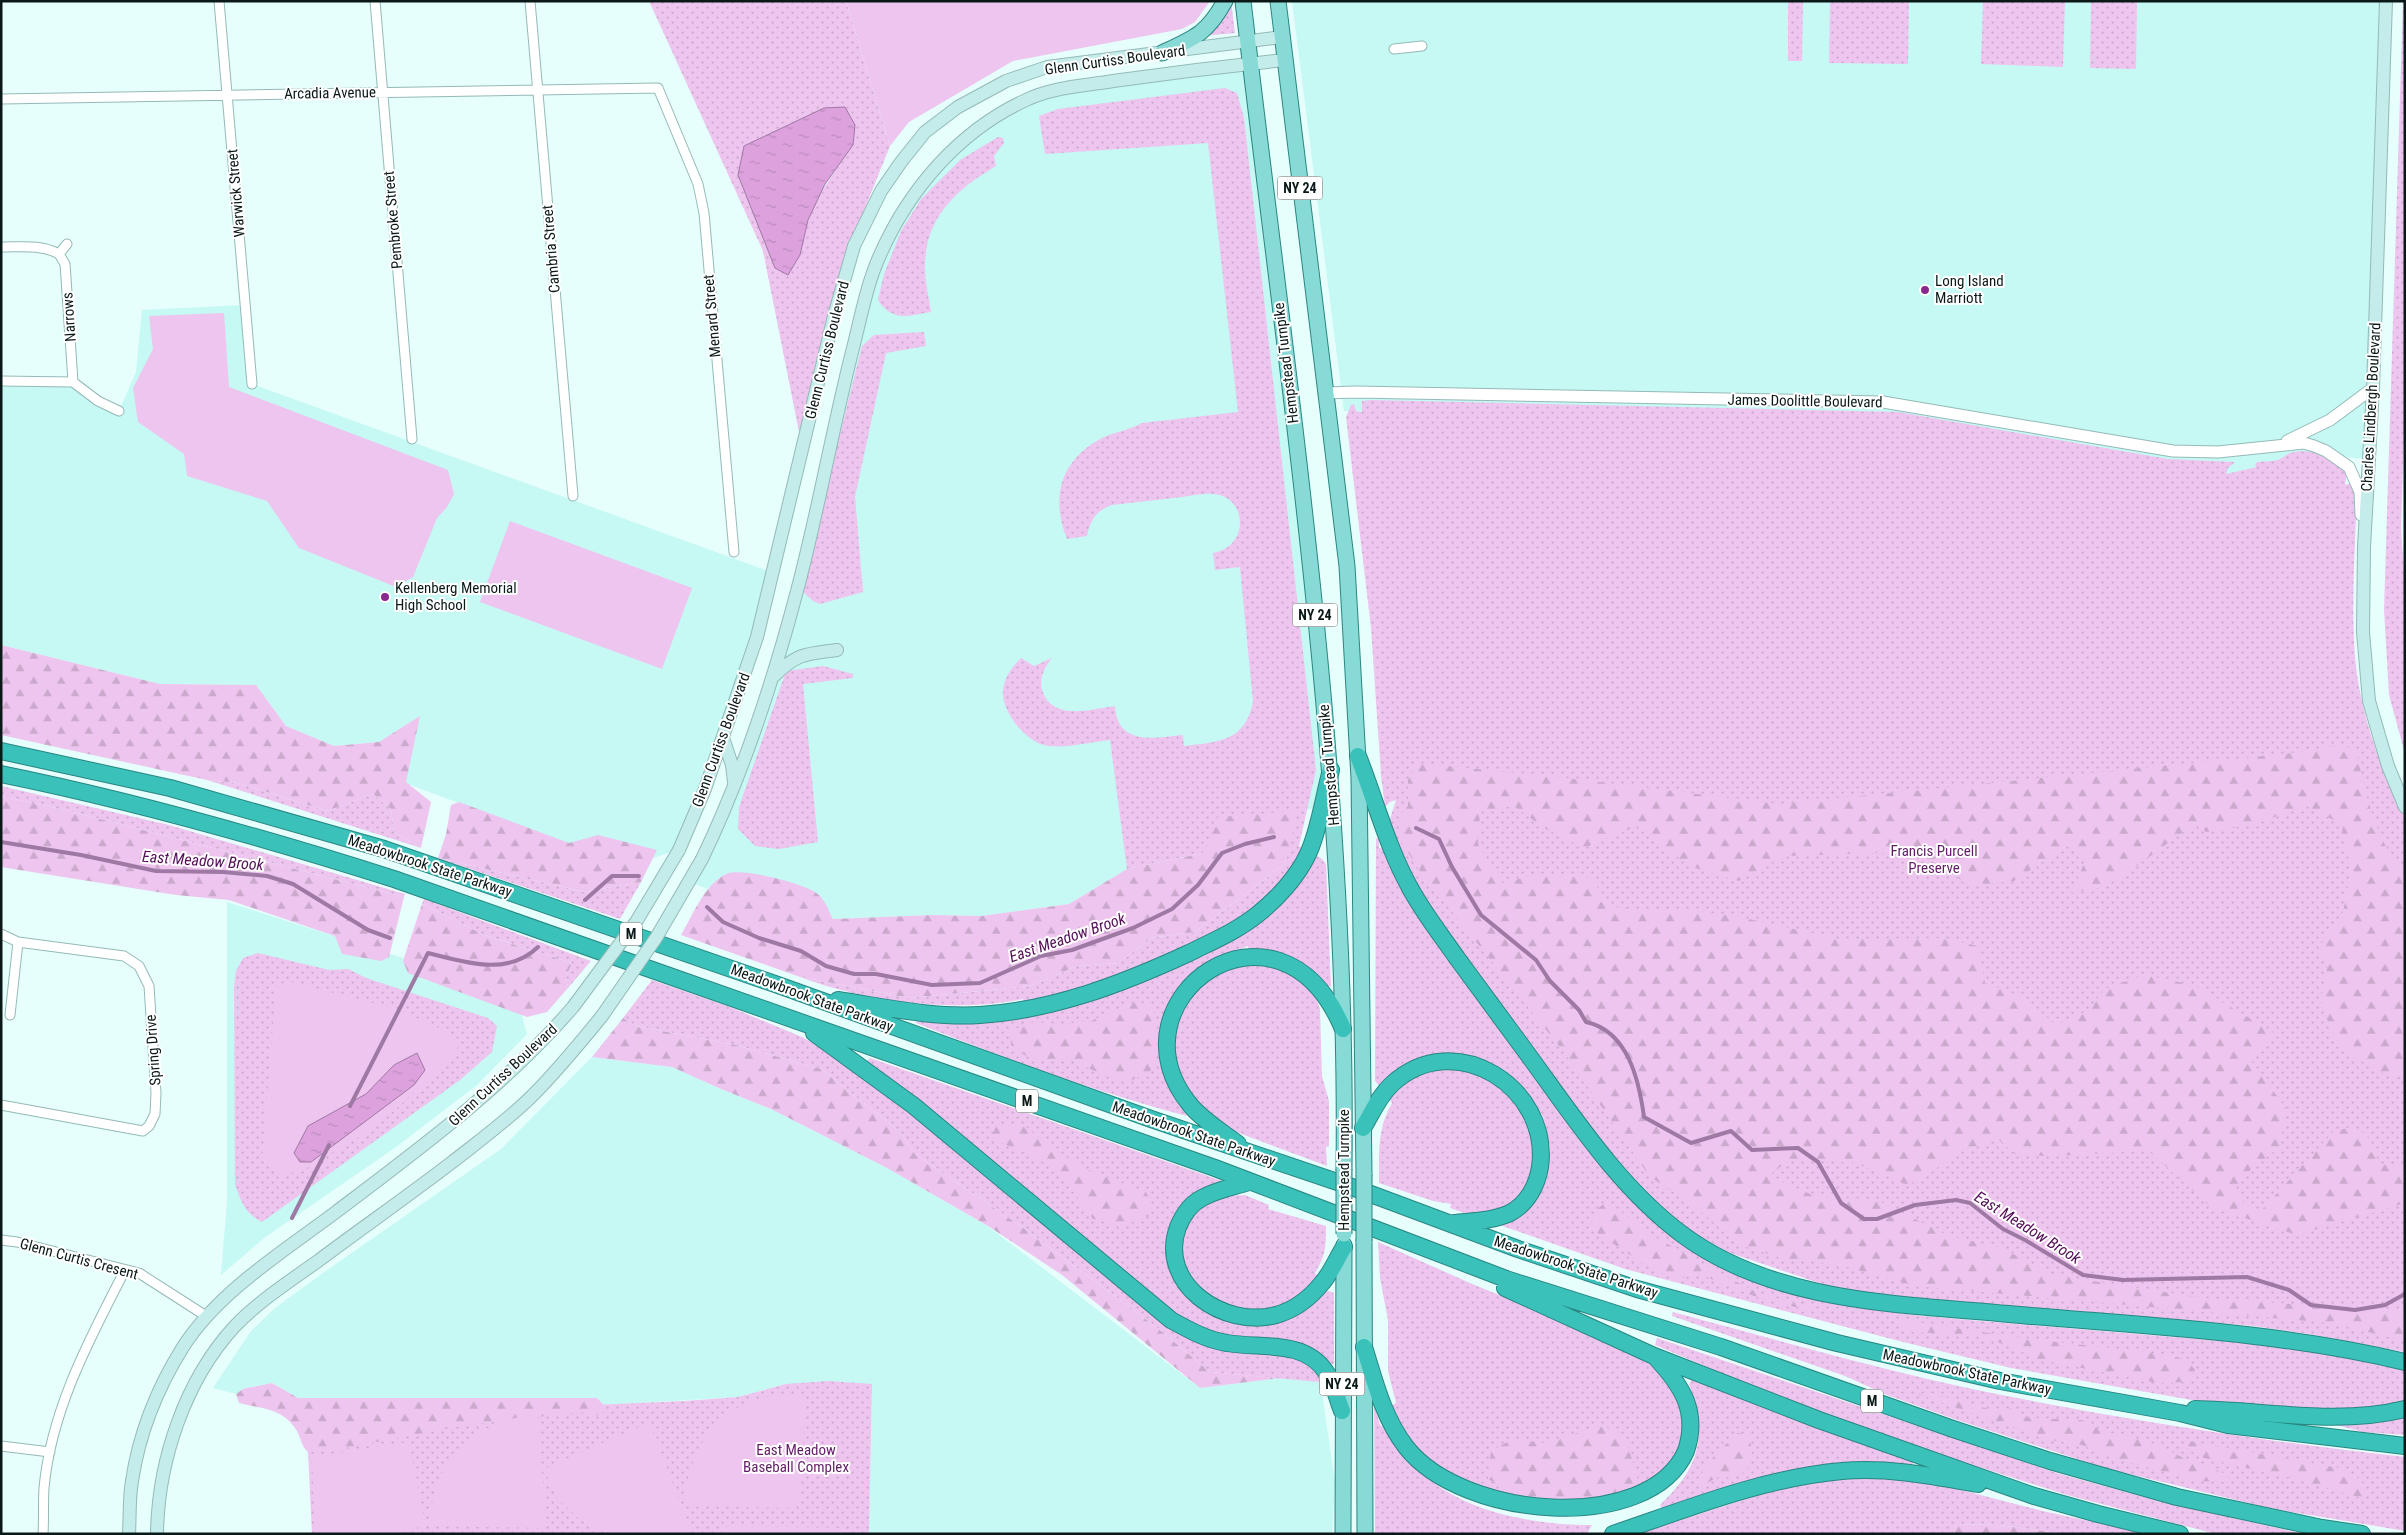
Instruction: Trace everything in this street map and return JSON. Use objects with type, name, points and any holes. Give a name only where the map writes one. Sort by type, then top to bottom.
[{"type":"highway","name":"Meadowbrook State Parkway","points":[[1,751],[170,788],[368,844],[811,997],[1123,1110],[1352,1187],[1449,1224],[1637,1289],[1837,1343],[2000,1381],[2152,1408],[2228,1425],[2405,1446]]},
{"type":"highway","points":[[1358,756],[1391,848],[1409,887],[1441,935],[1604,1157],[1659,1216],[1686,1237],[1712,1253],[1741,1267],[1783,1282],[1865,1300],[2281,1339],[2369,1353],[2405,1362]]},
{"type":"highway","points":[[811,997],[932,1015],[980,1015],[1024,1010],[1060,1002],[1099,990],[1158,967],[1229,934],[1258,914],[1286,887],[1308,854],[1330,770]]},
{"type":"highway","name":"Meadowbrook State Parkway","points":[[1,774],[160,810],[355,866],[1179,1155],[1506,1279],[1721,1347],[2050,1461],[2178,1497],[2322,1528],[2362,1534]]},
{"type":"highway","points":[[1250,1152],[1200,1116],[1190,1105],[1176,1082],[1168,1045],[1170,1025],[1177,1005],[1186,990],[1204,973],[1219,964],[1234,959],[1270,958],[1287,963],[1310,978],[1335,1008],[1343,1029]]},
{"type":"highway","points":[[803,1024],[914,1106],[1171,1320],[1192,1332],[1226,1343],[1256,1347],[1290,1347],[1312,1357],[1327,1372],[1342,1411]]},
{"type":"highway","points":[[1363,1128],[1381,1097],[1392,1084],[1422,1066],[1444,1062],[1461,1062],[1481,1067],[1504,1080],[1516,1091],[1530,1110],[1538,1130],[1542,1154],[1538,1177],[1532,1191],[1519,1207],[1509,1214],[1449,1224]]},
{"type":"highway","points":[[1249,1182],[1200,1198],[1182,1218],[1174,1238],[1174,1258],[1181,1275],[1189,1288],[1205,1302],[1236,1316],[1251,1318],[1275,1315],[1291,1309],[1305,1300],[1324,1282],[1344,1240]]},
{"type":"highway","points":[[1392,1236],[1654,1356],[1819,1420],[2034,1496],[2180,1534]]},
{"type":"highway","points":[[1364,1347],[1381,1404],[1391,1425],[1407,1448],[1429,1470],[1461,1490],[1488,1502],[1534,1514],[1566,1517],[1602,1516],[1633,1508],[1656,1496],[1676,1473],[1688,1444],[1689,1414],[1685,1397],[1677,1381],[1654,1356]]},
{"type":"highway","points":[[2152,1408],[2312,1416],[2352,1416],[2405,1409]]},
{"type":"highway","points":[[1613,1534],[1756,1487],[1785,1480],[1842,1471],[1905,1471],[2034,1496]]},
{"type":"main road","points":[[1162,53],[1198,36],[1214,21],[1225,1]]},
{"type":"main road","name":"Hempstead Turnpike","points":[[1243,1],[1311,576],[1330,770],[1343,1029],[1342,1534]]},
{"type":"main road","name":"Hempstead Turnpike","points":[[1278,1],[1347,566],[1358,756],[1364,1175],[1365,1534]]},
{"type":"main road","name":"Charles Lindbergh Boulevard","points":[[2386,1],[2373,388],[2364,547],[2363,632],[2369,701],[2388,766],[2405,807]]},
{"type":"main road","name":"Glenn Curtiss Boulevard","points":[[130,1534],[132,1481],[144,1431],[160,1387],[184,1346],[206,1316],[259,1270],[468,1110],[550,1034],[573,1007],[636,922],[679,850],[705,788],[762,620],[834,316],[854,246],[881,191],[925,132],[958,107],[1018,77],[1047,67],[1282,37]]},
{"type":"main road","name":"Glenn Curtiss Boulevard","points":[[157,1534],[162,1480],[174,1434],[207,1363],[235,1326],[276,1290],[495,1128],[532,1096],[565,1062],[602,1016],[656,938],[702,859],[725,812],[772,678],[797,592],[846,375],[879,257],[906,204],[959,144],[1000,114],[1027,99],[1055,90],[1166,73],[1285,60]]},
{"type":"main road","points":[[1018,77],[1027,99]]},
{"type":"main road","points":[[772,678],[788,661],[801,655],[837,650]]},
{"type":"main road","points":[[723,738],[732,765],[734,787]]},
{"type":"street","name":"Warwick Street","points":[[219,1],[252,384]]},
{"type":"street","name":"Pembroke Street","points":[[375,1],[412,439]]},
{"type":"street","name":"Cambria Street","points":[[530,1],[573,496]]},
{"type":"street","points":[[1394,48],[1422,46]]},
{"type":"street","name":"Arcadia Avenue","points":[[1,99],[658,88]]},
{"type":"street","name":"Menard Street","points":[[658,88],[698,184],[704,213],[734,552]]},
{"type":"street","points":[[1,248],[35,247],[50,249],[59,254],[67,244]]},
{"type":"street","name":"Narrows","points":[[59,254],[65,264],[73,382]]},
{"type":"street","points":[[1,381],[73,382],[98,401],[119,411]]},
{"type":"street","name":"James Doolittle Boulevard","points":[[2280,444],[2330,420],[2373,388]]},
{"type":"street","name":"James Doolittle Boulevard","points":[[1325,394],[1366,392],[1883,402],[2173,451],[2218,452],[2280,444],[2304,443],[2326,451],[2349,467],[2360,492],[2364,547]]},
{"type":"street","name":"Spring Drive","points":[[1,934],[18,942],[124,956],[139,966],[149,986],[156,1093],[155,1114],[149,1126],[143,1130],[1,1105]]},
{"type":"street","points":[[10,1015],[18,942]]},
{"type":"street","name":"Glenn Curtis Cresent","points":[[1,1240],[17,1242],[139,1273],[206,1316]]},
{"type":"street","points":[[44,1534],[44,1488],[50,1452],[60,1415],[81,1358],[125,1270]]},
{"type":"street","points":[[1,1446],[50,1452]]},
{"type":"shaded area","points":[[1292,1],[2385,1],[2366,459],[2314,454],[2218,476],[1909,421],[1344,411]]},
{"type":"shaded area","points":[[1254,66],[1325,753],[1319,806],[1127,869],[1069,904],[981,916],[932,915],[833,919],[820,895],[726,874],[708,889],[692,883],[764,705],[880,261],[907,207],[962,143],[1021,104],[1050,93]]},
{"type":"shaded area","name":"Kellenberg Memorial High School","points":[[245,305],[252,384],[774,573],[762,620],[677,850],[629,866],[397,780],[419,717],[379,742],[334,746],[286,726],[256,685],[160,684],[1,645],[1,381],[73,382],[119,411],[136,372],[142,310]]},
{"type":"shaded area","points":[[227,902],[516,994],[527,1034],[477,1085],[396,1147],[264,1238],[221,1275],[227,1202]]},
{"type":"shaded area","points":[[592,1057],[672,1067],[771,1109],[887,1168],[986,1225],[1200,1388],[1279,1378],[1319,1382],[1335,1483],[1332,1534],[869,1534],[872,1384],[786,1384],[738,1397],[604,1405],[597,1398],[298,1398],[272,1383],[243,1389],[236,1394],[213,1388],[251,1331],[275,1308],[501,1149]]},
{"type":"green space","points":[[649,1],[846,1],[890,146],[855,233],[802,447],[763,251]],"holes":[[[824,108],[853,145],[829,180],[813,208],[799,253],[788,275]]]},
{"type":"green space","points":[[846,1],[1210,1],[1195,22],[1182,29],[1013,61],[909,122],[890,146]]},
{"type":"green space","points":[[1231,1],[1235,33],[1203,36]]},
{"type":"green space","points":[[1788,1],[1803,1],[1802,61],[1788,61]]},
{"type":"green space","points":[[1830,1],[1909,1],[1908,64],[1829,63]]},
{"type":"green space","points":[[1983,1],[2065,1],[2063,67],[1981,64]]},
{"type":"green space","points":[[2091,1],[2137,1],[2136,69],[2090,68]]},
{"type":"green space","points":[[2403,1],[2405,1],[2405,396],[2401,528],[2405,590],[2405,754],[2389,695],[2384,610]]},
{"type":"green space","points":[[1225,88],[1237,93],[1244,118],[1316,770],[1299,846],[1304,849],[1269,898],[1236,924],[1119,978],[1024,1004],[1023,999],[969,1005],[910,1003],[852,993],[800,977],[909,998],[1030,986],[1077,966],[1119,963],[1151,938],[1195,932],[1285,864],[1297,811],[1203,853],[1127,869],[1110,740],[1064,746],[1041,744],[1025,734],[1017,726],[1006,708],[1003,691],[1007,677],[1021,658],[1034,666],[1052,658],[1045,669],[1041,681],[1042,690],[1047,700],[1063,710],[1073,711],[1115,706],[1117,719],[1122,728],[1130,734],[1139,737],[1183,735],[1184,746],[1219,741],[1237,732],[1244,725],[1249,715],[1253,702],[1240,567],[1215,570],[1213,553],[1225,549],[1234,542],[1238,532],[1240,522],[1238,512],[1233,503],[1225,497],[1201,494],[1112,505],[1095,516],[1087,536],[1067,539],[1060,508],[1060,494],[1068,468],[1088,447],[1102,438],[1142,423],[1238,412],[1208,143],[1045,154],[1039,116],[1058,109]]},
{"type":"green space","points":[[998,137],[1003,138],[1004,143],[994,156],[996,166],[981,175],[956,195],[937,219],[930,234],[926,249],[925,267],[931,312],[901,316],[889,312],[878,300],[884,274],[901,231],[921,199],[960,160]]},
{"type":"green space","points":[[224,313],[229,387],[448,470],[454,494],[447,507],[437,518],[413,577],[396,587],[299,548],[267,501],[187,476],[184,454],[138,422],[133,388],[153,349],[149,316]]},
{"type":"green space","points":[[924,332],[926,346],[886,353],[855,497],[863,592],[820,604],[813,601],[801,590],[862,346],[874,335]]},
{"type":"green space","name":"Francis Purcell Preserve","points":[[1362,401],[1898,412],[2168,459],[2235,462],[2228,468],[2226,474],[2257,467],[2255,465],[2257,462],[2278,460],[2290,453],[2307,451],[2328,458],[2347,473],[2345,485],[2352,483],[2357,496],[2353,622],[2359,687],[2370,732],[2386,776],[2405,818],[2405,1352],[2254,1326],[1873,1294],[1825,1285],[1730,1253],[1688,1230],[1653,1202],[1621,1167],[1590,1128],[1416,888],[1389,822],[1396,800],[1390,802],[1385,807],[1371,628],[1346,417],[1351,405],[1354,404],[1356,411],[1362,412]]},
{"type":"green space","points":[[510,521],[692,588],[662,669],[480,602]]},
{"type":"green space","points":[[1,645],[160,684],[256,685],[286,726],[334,746],[379,742],[420,716],[406,782],[431,802],[421,848],[394,832],[391,809],[373,794],[327,811],[238,783],[207,780],[1,735]]},
{"type":"green space","points":[[823,666],[853,674],[853,678],[803,684],[818,842],[779,849],[755,846],[738,829],[739,807],[786,671]]},
{"type":"green space","points":[[2331,746],[2356,748],[2363,782],[2379,831],[2386,846],[2405,875],[2405,1081],[2380,1072],[2335,1045],[2321,999],[2328,964],[2319,948],[2343,912],[2351,871],[2341,824],[2307,806],[2251,825],[2206,832],[2194,824],[2123,876],[2103,887],[2072,893],[2087,856],[2066,846],[2014,881],[1968,886],[1944,866],[1911,852],[1783,856],[1739,881],[1689,866],[1637,826],[1584,848],[1544,828],[1514,806],[1480,811],[1478,844],[1502,883],[1540,874],[1590,877],[1612,907],[1648,911],[1686,910],[1735,916],[1839,939],[1943,938],[1978,946],[1985,983],[2023,997],[2056,1025],[2087,1011],[2105,989],[2144,975],[2194,985],[2274,1033],[2251,1061],[2286,1108],[2280,1147],[2252,1168],[2236,1186],[2239,1200],[2260,1212],[2333,1132],[2351,1127],[2366,1134],[2380,1164],[2405,1166],[2405,1203],[2297,1235],[2211,1207],[2149,1151],[2053,1156],[2016,1155],[1999,1140],[1959,1151],[1925,1177],[1907,1185],[1856,1163],[1791,1159],[1768,1176],[1815,1196],[1877,1200],[1947,1235],[2002,1248],[2053,1275],[2204,1298],[2405,1312],[2405,1341],[2331,1323],[1915,1286],[1836,1264],[1784,1259],[1740,1245],[1691,1203],[1650,1177],[1563,1051],[1419,870],[1401,841],[1399,816],[1408,806],[1408,780],[1417,763],[1550,776],[1779,804],[2302,752]]},
{"type":"green space","points":[[207,780],[238,783],[327,811],[373,794],[391,809],[394,832],[421,848]]},
{"type":"green space","points":[[1,786],[169,825],[405,894],[404,897],[65,810],[1,796]]},
{"type":"green space","points":[[1,796],[65,810],[404,897],[389,957],[381,961],[342,954],[335,936],[229,900],[176,895],[1,867]]},
{"type":"green space","points":[[459,802],[569,843],[598,835],[657,850],[641,882],[585,892],[438,858],[446,834],[451,805]]},
{"type":"green space","points":[[1298,811],[1285,864],[1195,932],[1151,938],[1119,963],[1077,966],[1030,986],[909,998],[800,977],[681,935],[711,885],[726,874],[734,872],[774,878],[814,891],[822,898],[833,919],[932,915],[981,916],[1069,904],[1127,869],[1203,853],[1218,817]]},
{"type":"green space","points":[[1379,838],[1379,848],[1388,849],[1650,1215],[1781,1289],[1852,1307],[1922,1316],[2280,1346],[2341,1356],[2405,1371],[2405,1402],[2396,1405],[2375,1405],[2375,1408],[2276,1408],[2197,1401],[2011,1368],[1903,1342],[1625,1269],[1497,1224],[1520,1218],[1537,1200],[1547,1178],[1550,1147],[1543,1117],[1527,1091],[1506,1071],[1485,1061],[1459,1055],[1382,1089],[1375,1081],[1376,839]]},
{"type":"green space","points":[[1314,855],[1321,858],[1326,864],[1331,987],[1303,964],[1291,958],[1278,954],[1250,951],[1248,946],[1216,959],[1192,976],[1164,1066],[1174,1098],[1187,1116],[1050,1074],[916,1023],[917,1019],[962,1021],[1211,951]]},
{"type":"green space","points":[[438,858],[585,892],[641,882],[620,919]]},
{"type":"green space","points":[[424,899],[591,961],[568,988],[566,977],[572,963],[484,935],[422,904]]},
{"type":"green space","points":[[422,904],[484,935],[572,963],[566,977],[568,988],[547,1012],[527,1017],[408,973],[403,961]]},
{"type":"green space","points":[[258,953],[329,970],[348,969],[366,978],[488,1018],[497,1026],[492,1052],[460,1080],[262,1222],[251,1215],[244,1206],[235,1184],[234,987],[236,971],[243,958]]},
{"type":"green space","points":[[1256,962],[1293,973],[1316,997],[1320,1009],[1322,1076],[1329,1101],[1329,1146],[1326,1147],[1327,1166],[1231,1130],[1192,1100],[1178,1073],[1174,1042],[1181,1011],[1197,987],[1224,967]]},
{"type":"green space","points":[[652,980],[730,1007],[802,1037],[842,1060],[892,1096],[1173,1328],[1292,1354],[1321,1374],[1319,1382],[1210,1372],[1155,1326],[1025,1229],[915,1154],[900,1132],[821,1069],[736,1045],[636,1026],[623,1018]]},
{"type":"green space","points":[[287,981],[397,1009],[453,1035],[459,1046],[448,1061],[376,1127],[302,1171],[278,1175],[262,1160],[276,987]]},
{"type":"green space","points":[[1133,1002],[1152,1004],[1160,1046],[1150,1072],[1128,1082],[1108,1077],[1066,1058],[1044,1060],[1026,1056],[1011,1045],[1010,1031],[1033,1022],[1061,1024],[1091,1021]]},
{"type":"green space","points":[[623,1018],[636,1026],[736,1045],[821,1069],[900,1132],[915,1154],[1025,1229],[1155,1326],[1210,1372],[1279,1378],[1200,1388],[1062,1275],[988,1226],[887,1168],[771,1109],[672,1067],[592,1057]]},
{"type":"green space","points":[[870,1058],[1222,1181],[1221,1186],[1206,1189],[1169,1258],[1236,1321],[1325,1290],[1334,1293],[1334,1363],[1332,1365],[1327,1361],[1206,1333],[1182,1320],[866,1062]]},
{"type":"green space","points":[[1454,1066],[1499,1082],[1533,1127],[1533,1178],[1519,1200],[1498,1214],[1470,1215],[1450,1208],[1451,1204],[1433,1201],[1379,1183],[1381,1132],[1392,1103],[1389,1098],[1418,1074]]},
{"type":"green space","points":[[997,1124],[1026,1127],[1050,1147],[1085,1169],[1146,1192],[1152,1205],[1148,1216],[1122,1226],[1093,1219],[1069,1186],[1041,1160],[991,1138]]},
{"type":"green space","points":[[1245,1195],[1269,1205],[1268,1209],[1326,1226],[1325,1251],[1315,1273],[1319,1278],[1304,1295],[1279,1309],[1254,1313],[1207,1297],[1189,1277],[1180,1253],[1185,1227],[1199,1206],[1219,1196]]},
{"type":"green space","points":[[1607,1201],[1650,1234],[1706,1266],[1762,1295],[1807,1305],[1813,1311],[1764,1300],[1699,1274],[1678,1279],[1651,1269],[1596,1232],[1592,1224],[1594,1212]]},
{"type":"green space","points":[[1378,1242],[1470,1283],[1627,1348],[1657,1369],[1678,1398],[1684,1428],[1679,1455],[1641,1498],[1488,1495],[1431,1461],[1408,1439],[1389,1407],[1396,1403],[1388,1371],[1388,1320],[1380,1278]]},
{"type":"green space","points":[[1673,1312],[1900,1372],[2030,1401],[2297,1444],[2405,1457],[2405,1531],[2269,1508],[2105,1468],[1887,1395],[1845,1376],[1672,1316]]},
{"type":"green space","points":[[1896,1319],[2015,1337],[2161,1354],[2187,1360],[2195,1370],[2187,1382],[2158,1383],[2041,1360],[1998,1342],[1971,1335],[1911,1332]]},
{"type":"green space","points":[[1657,1338],[2060,1474],[2162,1502],[2304,1534],[2216,1534],[2067,1495],[1951,1458],[1776,1396],[1655,1345]]},
{"type":"green space","points":[[1692,1379],[1913,1460],[1912,1467],[1884,1463],[1663,1510],[1660,1505],[1674,1491],[1684,1477],[1697,1450],[1698,1420],[1689,1384]]},
{"type":"green space","name":"East Meadow Baseball Complex","points":[[828,1381],[872,1384],[869,1534],[312,1534],[308,1452],[315,1417],[684,1401],[738,1397],[786,1384]]},
{"type":"green space","points":[[272,1383],[298,1398],[597,1398],[604,1405],[603,1414],[594,1416],[581,1412],[466,1425],[329,1451],[308,1452],[302,1445],[297,1431],[285,1418],[264,1408],[239,1403],[236,1394],[243,1389]]},
{"type":"green space","points":[[1931,1393],[1989,1409],[2010,1408],[2030,1418],[2082,1420],[2102,1431],[2145,1440],[2184,1458],[2229,1475],[2227,1482],[2195,1481],[2111,1457],[2082,1445],[2049,1440],[1918,1394]]},
{"type":"green space","points":[[773,1396],[806,1396],[799,1500],[796,1506],[790,1508],[684,1506],[686,1488],[697,1452],[719,1422],[749,1402]]},
{"type":"green space","points":[[1374,1405],[1380,1425],[1390,1435],[1403,1454],[1415,1467],[1445,1490],[1464,1501],[1506,1515],[1550,1523],[1592,1525],[1587,1534],[1375,1534]]},
{"type":"green space","points":[[538,1414],[546,1522],[544,1528],[430,1526],[433,1499],[440,1477],[460,1448],[487,1428],[520,1417]]},
{"type":"green space","points":[[2405,1418],[2405,1435],[2363,1432],[2336,1425],[2366,1424]]},
{"type":"green space","points":[[643,1425],[649,1425],[652,1430],[691,1530],[683,1534],[608,1534],[601,1531],[580,1520],[557,1498],[544,1469]]},
{"type":"green space","points":[[1603,1425],[1626,1439],[1638,1480],[1616,1500],[1570,1503],[1522,1498],[1488,1479],[1491,1451],[1513,1439],[1545,1443]]},
{"type":"green space","points":[[1737,1433],[1748,1434],[1752,1454],[1749,1466],[1739,1475],[1718,1477],[1706,1484],[1698,1484],[1705,1466]]},
{"type":"green space","points":[[2189,1441],[2339,1468],[2357,1477],[2369,1491],[2364,1499],[2311,1483],[2200,1457],[2184,1446]]},
{"type":"green space","points":[[409,1442],[425,1523],[423,1526],[396,1534],[315,1534],[312,1458]]},
{"type":"green space","points":[[1878,1477],[1930,1482],[2047,1512],[2150,1534],[2066,1534],[1999,1525],[1956,1524],[1953,1534],[1637,1534],[1771,1491],[1826,1481]]},
{"type":"green space","points":[[1956,1524],[1999,1525],[2066,1534],[1953,1534]]},
{"type":"green space","points":[[728,1526],[844,1528],[844,1534],[721,1534]]},
{"type":"water","points":[[845,107],[855,125],[853,145],[825,184],[808,220],[800,255],[788,275],[775,268],[738,175],[744,146],[824,108]]},
{"type":"water","points":[[417,1053],[425,1070],[414,1085],[311,1162],[300,1162],[294,1153],[308,1126],[366,1094],[394,1065]]},
{"type":"waterway","name":"East Meadow Brook","points":[[1416,828],[1439,839],[1452,867],[1481,915],[1536,960],[1550,981],[1579,1010],[1586,1022],[1600,1027],[1612,1035],[1621,1046],[1635,1073],[1644,1117],[1691,1143],[1731,1131],[1752,1150],[1798,1148],[1818,1162],[1841,1203],[1864,1219],[1877,1219],[1915,1205],[1956,1200],[1970,1203],[2003,1229],[2083,1275],[2123,1280],[2247,1277],[2289,1290],[2311,1305],[2355,1310],[2385,1305],[2405,1294]]},
{"type":"waterway","name":"East Meadow Brook","points":[[707,907],[723,922],[759,938],[801,951],[826,966],[854,974],[876,974],[932,985],[980,983],[1041,956],[1072,950],[1133,928],[1172,909],[1198,885],[1222,853],[1245,844],[1274,837]]},
{"type":"waterway","name":"East Meadow Brook","points":[[1,842],[81,855],[156,871],[223,872],[267,876],[293,884],[368,930],[390,938]]},
{"type":"waterway","points":[[585,900],[612,876],[639,876]]},
{"type":"waterway","points":[[350,1106],[428,953],[485,965],[513,962],[526,956],[538,947]]},
{"type":"waterway","points":[[292,1218],[329,1145]]},
{"type":"place","name":"Long Island Marriott","points":[[1925,290]]},
{"type":"place","name":"Kellenberg Memorial High School","points":[[385,597]]}]
